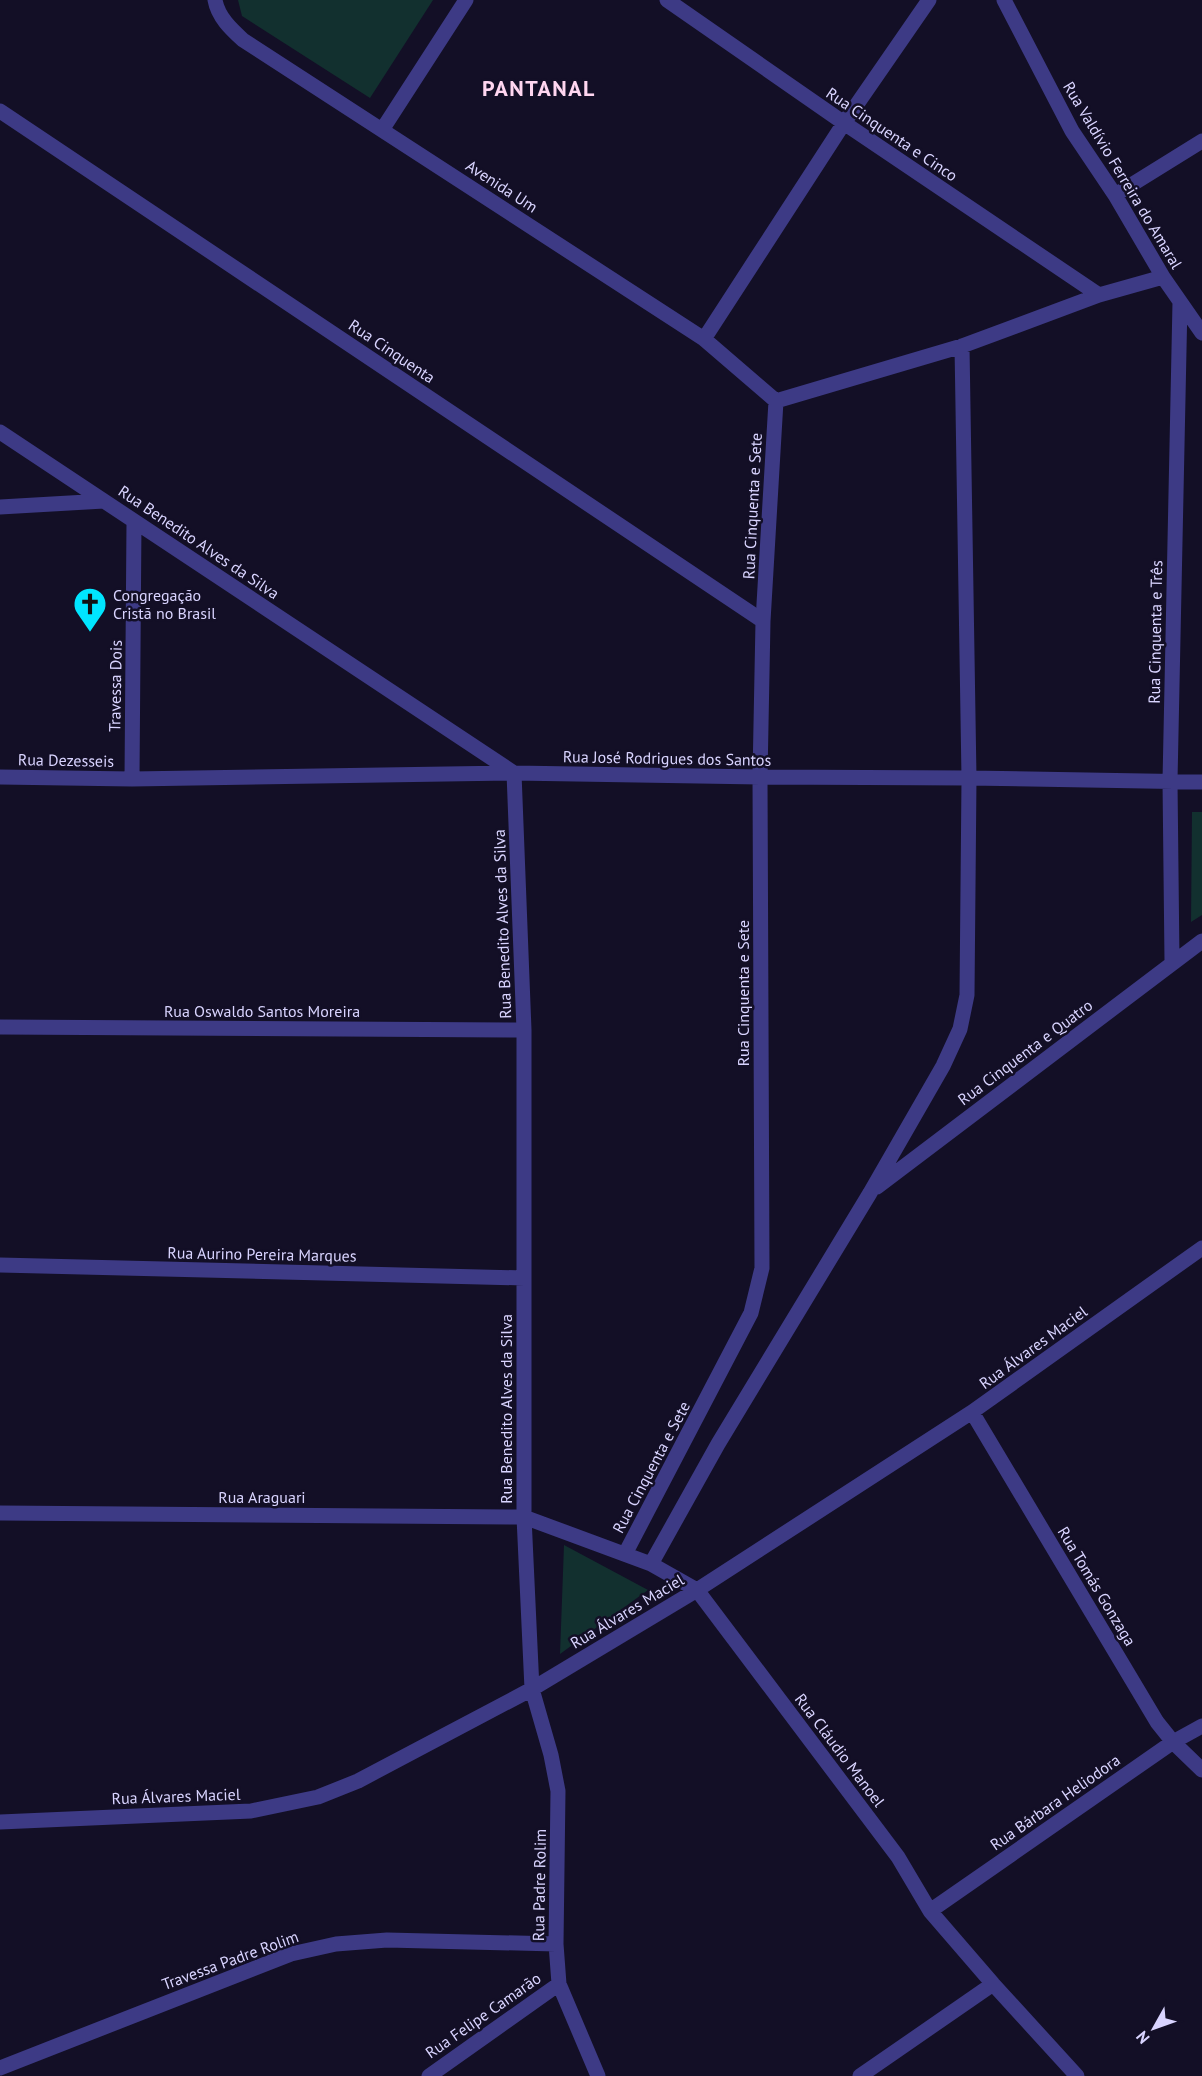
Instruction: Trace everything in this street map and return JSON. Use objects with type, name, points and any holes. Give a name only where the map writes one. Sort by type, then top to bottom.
[{"type":"street","name":"Avenida Um","points":[[215,0],[216,8],[229,27],[243,40],[704,339],[776,401]]},
{"type":"street","points":[[382,130],[465,0]]},
{"type":"street","name":"Rua Cinquenta e Cinco","points":[[667,0],[1099,296]]},
{"type":"street","points":[[704,339],[844,123],[929,0]]},
{"type":"street","name":"Rua Valdívio Ferreira do Amaral","points":[[1004,0],[1072,131],[1202,333]]},
{"type":"street","name":"Rua Cinquenta","points":[[0,111],[763,621]]},
{"type":"street","points":[[1115,195],[1202,141]]},
{"type":"street","points":[[776,401],[962,346],[1099,296],[1164,277]]},
{"type":"street","name":"Rua Cinquenta e Três","points":[[1172,962],[1170,781],[1180,302]]},
{"type":"street","points":[[651,1564],[718,1444],[870,1193],[943,1066],[960,1029],[968,984],[969,777],[962,346]]},
{"type":"street","name":"Rua Cinquenta e Sete","points":[[626,1554],[750,1313],[762,1268],[760,777],[763,621],[776,401]]},
{"type":"street","name":"Rua Benedito Alves da Silva","points":[[0,432],[514,773],[524,1030],[524,1517],[532,1689]]},
{"type":"street","points":[[0,507],[104,501]]},
{"type":"street","name":"Travessa Dois","points":[[132,779],[134,522]]},
{"type":"street","name":"Rua José Rodrigues dos Santos","points":[[132,779],[514,773],[760,777],[969,777],[1202,782]]},
{"type":"street","name":"Rua Dezesseis","points":[[0,777],[132,779]]},
{"type":"street","name":"Rua Cinquenta e Quatro","points":[[870,1193],[1202,940]]},
{"type":"street","name":"Rua Oswaldo Santos Moreira","points":[[0,1027],[524,1030]]},
{"type":"street","name":"Rua Álvares Maciel","points":[[0,1822],[251,1811],[318,1797],[358,1781],[532,1689],[698,1590],[972,1412],[1202,1248]]},
{"type":"street","name":"Rua Aurino Pereira Marques","points":[[0,1266],[524,1278]]},
{"type":"street","name":"Rua Tomás Gonzaga","points":[[972,1412],[1157,1722],[1173,1742],[1202,1770]]},
{"type":"street","name":"Rua Araguari","points":[[0,1513],[524,1517]]},
{"type":"street","name":"Rua Cláudio Manoel","points":[[524,1517],[651,1564],[698,1590],[898,1857],[930,1911],[1077,2076]]},
{"type":"street","name":"Rua Padre Rolim","points":[[532,1689],[551,1755],[558,1791],[556,1944],[559,1984],[598,2076]]},
{"type":"street","name":"Rua Bárbara Heliodora","points":[[930,1911],[1173,1742],[1202,1726]]},
{"type":"street","name":"Travessa Padre Rolim","points":[[0,2068],[291,1954],[336,1944],[387,1940],[556,1944]]},
{"type":"street","name":"Rua Felipe Camarão","points":[[429,2076],[559,1984]]},
{"type":"street","points":[[860,2076],[993,1984]]},
{"type":"green space","points":[[238,0],[433,0],[370,98],[242,16]]},
{"type":"green space","points":[[1192,812],[1202,812],[1202,915],[1191,922]]},
{"type":"green space","points":[[564,1545],[648,1590],[560,1654]]},
{"type":"place","name":"Congregação Cristã no Brasil","points":[[90,633]]},
{"type":"district","name":"PANTANAL","points":[[539,88]]}]
